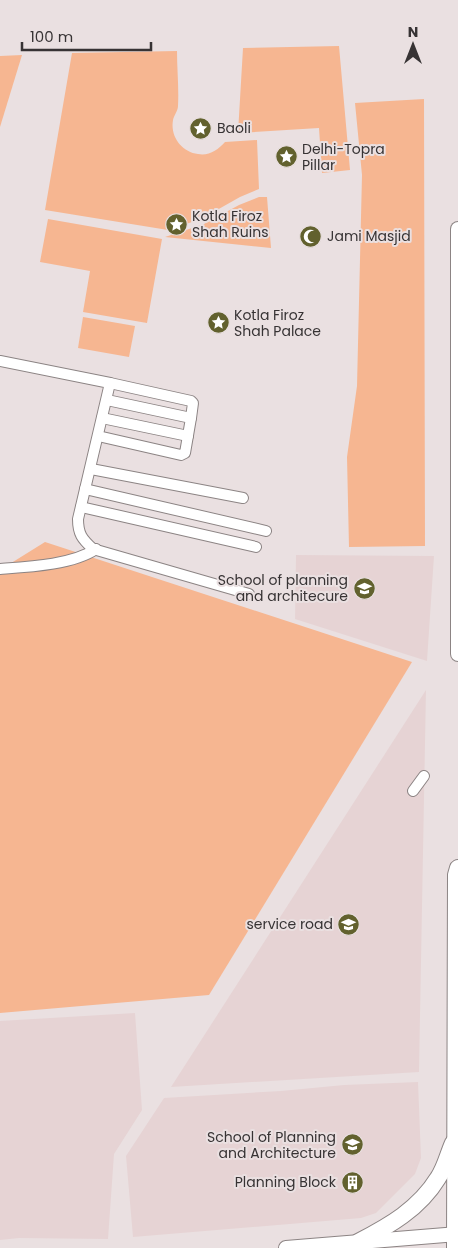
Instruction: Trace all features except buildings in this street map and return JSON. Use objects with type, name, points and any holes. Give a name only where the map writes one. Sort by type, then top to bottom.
[{"type":"highway","points":[[457,1238],[456,875],[458,868]]},
{"type":"highway","points":[[358,1242],[412,1210],[438,1178],[456,1137]]},
{"type":"main road","points":[[458,229],[458,654]]},
{"type":"main road","points":[[286,1248],[358,1242],[457,1238]]},
{"type":"street","points":[[0,361],[110,383],[193,403],[185,453],[181,455],[98,436]]},
{"type":"street","points":[[110,383],[78,519],[80,538],[96,550],[249,594]]},
{"type":"street","points":[[107,400],[191,418]]},
{"type":"street","points":[[102,418],[188,436]]},
{"type":"street","points":[[91,469],[243,498]]},
{"type":"street","points":[[86,490],[266,531]]},
{"type":"street","points":[[81,507],[256,547]]},
{"type":"street","points":[[0,569],[35,567],[86,556],[96,550]]},
{"type":"street","points":[[413,791],[424,776]]},
{"type":"shaded area","points":[[339,46],[350,170],[322,173],[319,128],[238,133],[243,48]]},
{"type":"shaded area","points":[[177,51],[178,106],[173,120],[175,138],[182,147],[192,153],[202,154],[213,152],[225,142],[257,140],[259,189],[240,197],[201,219],[168,230],[45,210],[72,53]]},
{"type":"shaded area","points":[[22,55],[0,127],[0,56]]},
{"type":"shaded area","points":[[424,99],[425,546],[349,547],[347,457],[357,386],[362,175],[355,103]]},
{"type":"shaded area","points":[[259,197],[267,197],[271,248],[165,237],[204,224],[239,205]]},
{"type":"shaded area","points":[[48,219],[162,239],[147,323],[83,312],[90,271],[40,262]]},
{"type":"shaded area","points":[[83,317],[135,326],[129,357],[78,348]]},
{"type":"shaded area","points":[[45,542],[412,662],[209,995],[0,1013],[0,570]]},
{"type":"shaded area","name":"School of planning and architecure","points":[[296,555],[434,556],[427,661],[295,619]]},
{"type":"shaded area","name":"service road","points":[[426,690],[419,1072],[171,1087]]},
{"type":"shaded area","points":[[135,1013],[142,1110],[114,1154],[108,1239],[19,1238],[0,1240],[0,1021]]},
{"type":"shaded area","points":[[418,1082],[421,1158],[415,1174],[376,1213],[361,1218],[133,1237],[126,1156],[164,1098],[344,1085]]},
{"type":"place","name":"Baoli","points":[[201,128]]},
{"type":"place","name":"Delhi-Topra Pillar","points":[[286,157]]},
{"type":"place","name":"Kotla Firoz Shah Ruins","points":[[176,224]]},
{"type":"place","name":"Jami Masjid","points":[[311,236]]},
{"type":"place","name":"Kotla Firoz Shah Palace","points":[[218,323]]},
{"type":"place","name":"School of planning and architecure","points":[[364,588]]},
{"type":"place","name":"service road","points":[[349,924]]},
{"type":"place","name":"School of Planning and Architecture","points":[[352,1145]]},
{"type":"place","name":"Planning Block","points":[[352,1182]]}]
